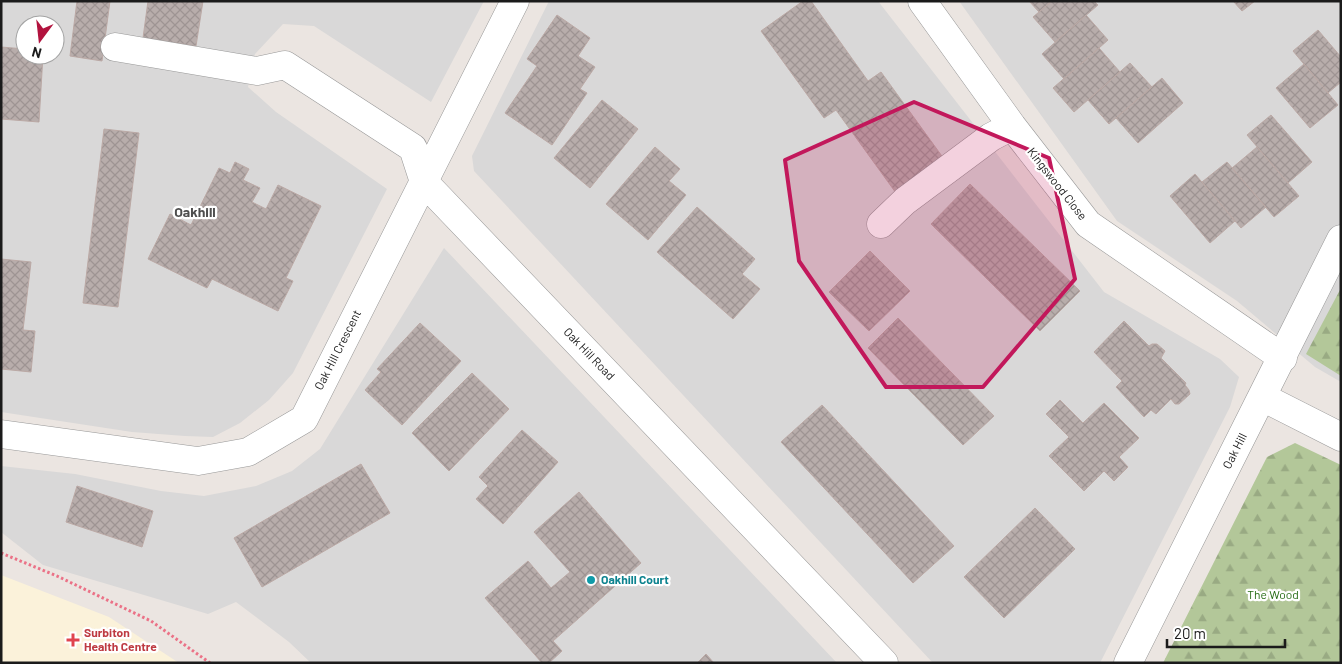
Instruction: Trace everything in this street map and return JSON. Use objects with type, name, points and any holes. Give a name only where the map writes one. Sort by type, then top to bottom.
[{"type":"street","name":"Oak Hill Crescent","points":[[1,434],[198,461],[248,452],[304,419],[515,1]]},
{"type":"street","name":"Kingswood Close","points":[[922,1],[1012,126],[1088,224],[1282,358]]},
{"type":"street","name":"Oak Hill Road","points":[[114,47],[257,71],[285,65],[413,148],[424,182],[884,663]]},
{"type":"street","points":[[881,224],[905,201],[991,137],[1012,126]]},
{"type":"street","name":"Oak Hill","points":[[1128,663],[1341,239]]},
{"type":"street","points":[[1262,397],[1341,437]]},
{"type":"path","points":[[1,553],[57,576],[151,621],[210,663]]},
{"type":"highlighted area","points":[[914,102],[1049,158],[1075,279],[983,387],[886,387],[799,261],[785,160]]},
{"type":"shaded area","points":[[1,1],[484,1],[431,102],[314,26],[283,24],[255,54],[248,87],[276,112],[387,189],[293,373],[269,400],[240,423],[213,437],[132,432],[1,412]]},
{"type":"shaded area","points":[[549,1],[878,1],[1104,292],[1220,359],[1239,377],[1230,407],[1100,663],[933,663],[474,171],[472,156]]},
{"type":"shaded area","points":[[959,1],[1341,1],[1341,382],[1315,367],[1237,301],[1117,221]]},
{"type":"shaded area","points":[[444,248],[837,663],[311,663],[289,642],[236,602],[208,614],[43,565],[1,532],[1,466],[75,474],[161,491],[204,496],[256,486],[292,471],[320,449]]},
{"type":"shaded area","name":"Surbiton Health Centre","points":[[1,575],[109,617],[179,663],[1,663]]},
{"type":"green space","points":[[1341,288],[1341,376],[1306,354]]},
{"type":"green space","name":"The Wood","points":[[1295,443],[1341,465],[1341,663],[1163,663],[1267,457]]},
{"type":"building","points":[[77,1],[110,1],[102,61],[70,56]]},
{"type":"building","points":[[148,1],[203,1],[196,46],[143,38]]},
{"type":"building","points":[[803,1],[811,1],[868,81],[881,72],[944,159],[896,193],[836,110],[824,118],[761,31]]},
{"type":"building","points":[[1029,1],[1052,1],[1039,12]]},
{"type":"building","points":[[1052,1],[1094,1],[1098,5],[1055,42],[1033,17]]},
{"type":"building","points":[[1233,1],[1255,1],[1242,11]]},
{"type":"building","points":[[557,15],[590,38],[578,56],[595,67],[580,89],[587,93],[552,145],[505,113],[537,66],[527,59]]},
{"type":"building","points":[[1086,15],[1108,40],[1064,79],[1042,54]]},
{"type":"building","points":[[1318,30],[1341,57],[1341,82],[1328,93],[1293,51]]},
{"type":"building","points":[[1,47],[15,48],[15,65],[42,65],[39,122],[1,119]]},
{"type":"building","points":[[1099,48],[1120,72],[1074,112],[1053,88]]},
{"type":"building","points":[[1130,63],[1152,87],[1109,124],[1088,100]]},
{"type":"building","points":[[1304,64],[1338,105],[1310,128],[1276,88]]},
{"type":"building","points":[[1162,78],[1183,103],[1138,143],[1116,118]]},
{"type":"building","points":[[602,100],[638,129],[590,188],[554,158]]},
{"type":"building","points":[[1271,115],[1312,162],[1288,183],[1247,135]]},
{"type":"building","points":[[104,129],[139,133],[118,307],[83,303]]},
{"type":"building","points":[[655,147],[680,169],[669,181],[686,195],[648,240],[606,204]]},
{"type":"building","points":[[1257,147],[1299,196],[1274,217],[1232,168]]},
{"type":"building","points":[[235,162],[249,169],[243,180],[260,188],[252,202],[266,209],[278,185],[321,206],[286,278],[293,281],[278,311],[212,279],[207,288],[148,259],[170,214],[191,225],[219,168],[230,173]]},
{"type":"building","points":[[1227,162],[1266,207],[1241,228],[1202,182]]},
{"type":"building","points":[[1195,174],[1235,221],[1210,243],[1170,196]]},
{"type":"building","points":[[970,184],[1080,291],[1040,331],[931,224]]},
{"type":"building","points":[[697,207],[755,259],[742,274],[760,289],[733,319],[657,252]]},
{"type":"building","points":[[870,251],[910,291],[869,331],[829,292]]},
{"type":"building","points":[[1,259],[31,262],[23,330],[35,331],[31,372],[1,369]]},
{"type":"building","points":[[898,318],[994,416],[963,445],[868,348]]},
{"type":"building","points":[[1124,321],[1149,346],[1157,344],[1165,351],[1161,358],[1186,383],[1185,385],[1189,390],[1190,394],[1179,404],[1175,404],[1171,399],[1156,414],[1151,410],[1144,417],[1116,387],[1122,381],[1094,352]]},
{"type":"building","points":[[420,323],[461,361],[402,425],[365,390],[381,372],[377,369]]},
{"type":"building","points":[[472,373],[509,409],[449,471],[412,433]]},
{"type":"building","points":[[1060,400],[1083,423],[1104,403],[1139,438],[1119,457],[1128,467],[1114,481],[1104,471],[1084,491],[1049,456],[1069,437],[1046,414]]},
{"type":"building","points":[[822,405],[954,546],[913,583],[781,442]]},
{"type":"building","points":[[522,430],[558,462],[503,524],[476,499],[488,486],[479,477]]},
{"type":"building","points":[[361,464],[390,513],[262,587],[234,538]]},
{"type":"building","points":[[77,486],[153,511],[142,547],[66,522]]},
{"type":"building","name":"Oakhill Court","points":[[579,492],[641,563],[553,641],[562,651],[549,663],[542,663],[485,598],[528,561],[551,588],[570,572],[534,532]]},
{"type":"building","points":[[1035,508],[1075,549],[1004,618],[964,577]]},
{"type":"building","points":[[706,654],[714,663],[697,663]]},
{"type":"place","name":"Oakhill Court","points":[[591,580]]},
{"type":"place","name":"Surbiton Health Centre","points":[[73,640]]},
{"type":"district","name":"Oakhill","points":[[195,212]]}]
